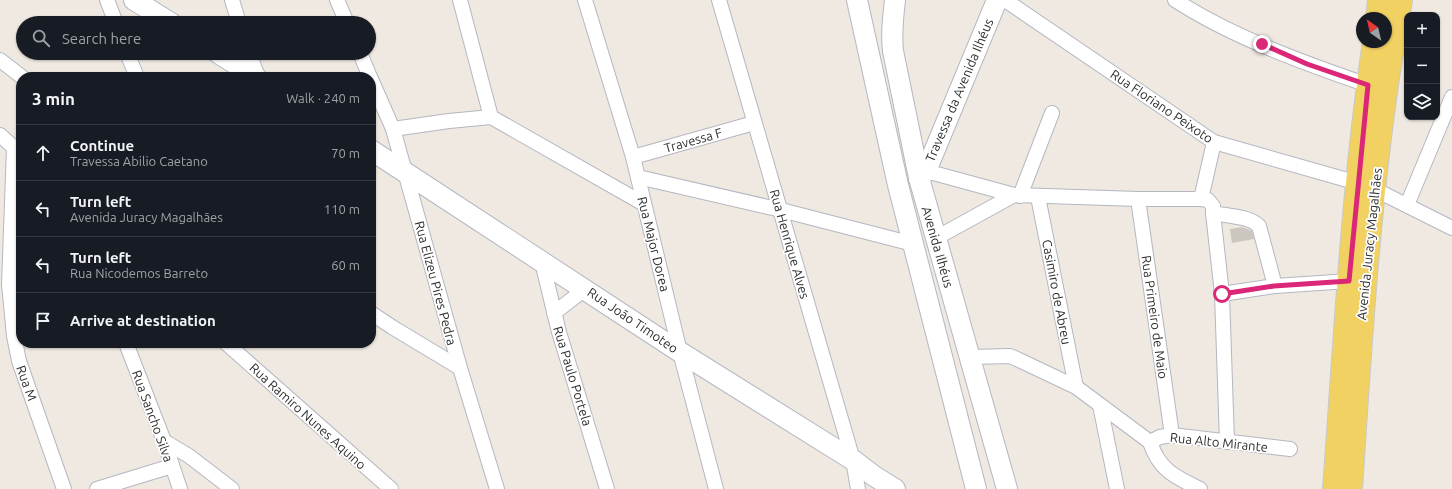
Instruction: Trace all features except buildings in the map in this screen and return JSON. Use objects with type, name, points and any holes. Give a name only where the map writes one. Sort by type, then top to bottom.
[{"type":"main road","points":[[134,0],[160,16]]},
{"type":"main road","name":"Avenida Ilhéus","points":[[857,0],[898,185],[976,489]]},
{"type":"main road","name":"Avenida Ilhéus","points":[[895,0],[891,37],[893,51],[936,238],[1007,489]]},
{"type":"main road","name":"Travessa da Avenida Ilhéus","points":[[922,175],[997,0]]},
{"type":"main road","points":[[1377,12],[1378,0]]},
{"type":"main road","name":"Avenida Juracy Magalhães","points":[[1334,489],[1349,281],[1366,186],[1388,78],[1401,0]]},
{"type":"main road","name":"Avenida Juracy Magalhães","points":[[1351,489],[1366,186],[1368,85],[1373,48]]},
{"type":"main road","points":[[229,60],[249,72]]},
{"type":"main road","name":"Rua João Timoteo","points":[[376,153],[680,352],[853,460],[874,476],[895,489]]},
{"type":"street","points":[[107,0],[113,16]]},
{"type":"street","points":[[232,0],[237,16]]},
{"type":"street","points":[[337,0],[344,16]]},
{"type":"street","points":[[460,0],[491,117]]},
{"type":"street","name":"Rua Major Dorea","points":[[585,0],[633,157],[680,352],[716,489]]},
{"type":"street","name":"Rua Henrique Alves","points":[[719,0],[853,460],[858,489]]},
{"type":"street","name":"Rua Floriano Peixoto","points":[[1005,0],[1214,142],[1366,186],[1452,228]]},
{"type":"street","points":[[1175,0],[1225,27],[1307,64],[1368,85]]},
{"type":"street","points":[[0,60],[16,72]]},
{"type":"street","points":[[130,60],[134,72]]},
{"type":"street","points":[[252,60],[256,72]]},
{"type":"street","name":"Rua Elizeu Pires Pedra","points":[[363,60],[368,72]]},
{"type":"street","name":"Rua Elizeu Pires Pedra","points":[[376,90],[393,129],[460,368],[497,489]]},
{"type":"street","points":[[1407,205],[1452,97]]},
{"type":"street","points":[[936,238],[1017,195],[1052,113]]},
{"type":"street","points":[[393,129],[491,117],[644,204]]},
{"type":"street","name":"Travessa F","points":[[633,157],[754,123]]},
{"type":"street","name":"Rua M","points":[[0,135],[16,149]]},
{"type":"street","points":[[1201,199],[1214,142]]},
{"type":"street","name":"Rua M","points":[[16,170],[4,284],[16,346]]},
{"type":"street","points":[[922,175],[1017,195],[1038,197],[1208,200],[1213,206],[1222,294],[1227,442]]},
{"type":"street","points":[[638,176],[781,210],[913,244]]},
{"type":"street","name":"Casimiro de Abreu","points":[[1038,197],[1076,387]]},
{"type":"street","name":"Rua Primeiro de Maio","points":[[1138,199],[1172,435]]},
{"type":"street","points":[[1213,213],[1249,220],[1255,222],[1259,226],[1274,286]]},
{"type":"street","name":"Rua Paulo Portela","points":[[542,262],[554,313],[608,489]]},
{"type":"street","points":[[1222,294],[1274,286],[1349,281]]},
{"type":"street","points":[[554,313],[585,289]]},
{"type":"street","points":[[376,316],[460,368]]},
{"type":"street","name":"Rua M","points":[[16,348],[19,361],[64,489]]},
{"type":"street","name":"Rua Sancho Silva","points":[[128,348],[164,441],[180,489]]},
{"type":"street","name":"Rua Ramiro Nunes Aquino","points":[[232,348],[390,489]]},
{"type":"street","points":[[970,357],[1010,356],[1076,387],[1150,442],[1154,454],[1169,472],[1200,489]]},
{"type":"street","points":[[1100,405],[1117,489]]},
{"type":"street","name":"Rua Alto Mirante","points":[[1150,442],[1160,437],[1172,435],[1290,449]]},
{"type":"street","points":[[164,441],[189,456],[232,489]]},
{"type":"street","points":[[97,489],[172,466]]},
{"type":"route","points":[[1222,294],[1274,286],[1349,281],[1368,85],[1307,64],[1262,44]]}]
